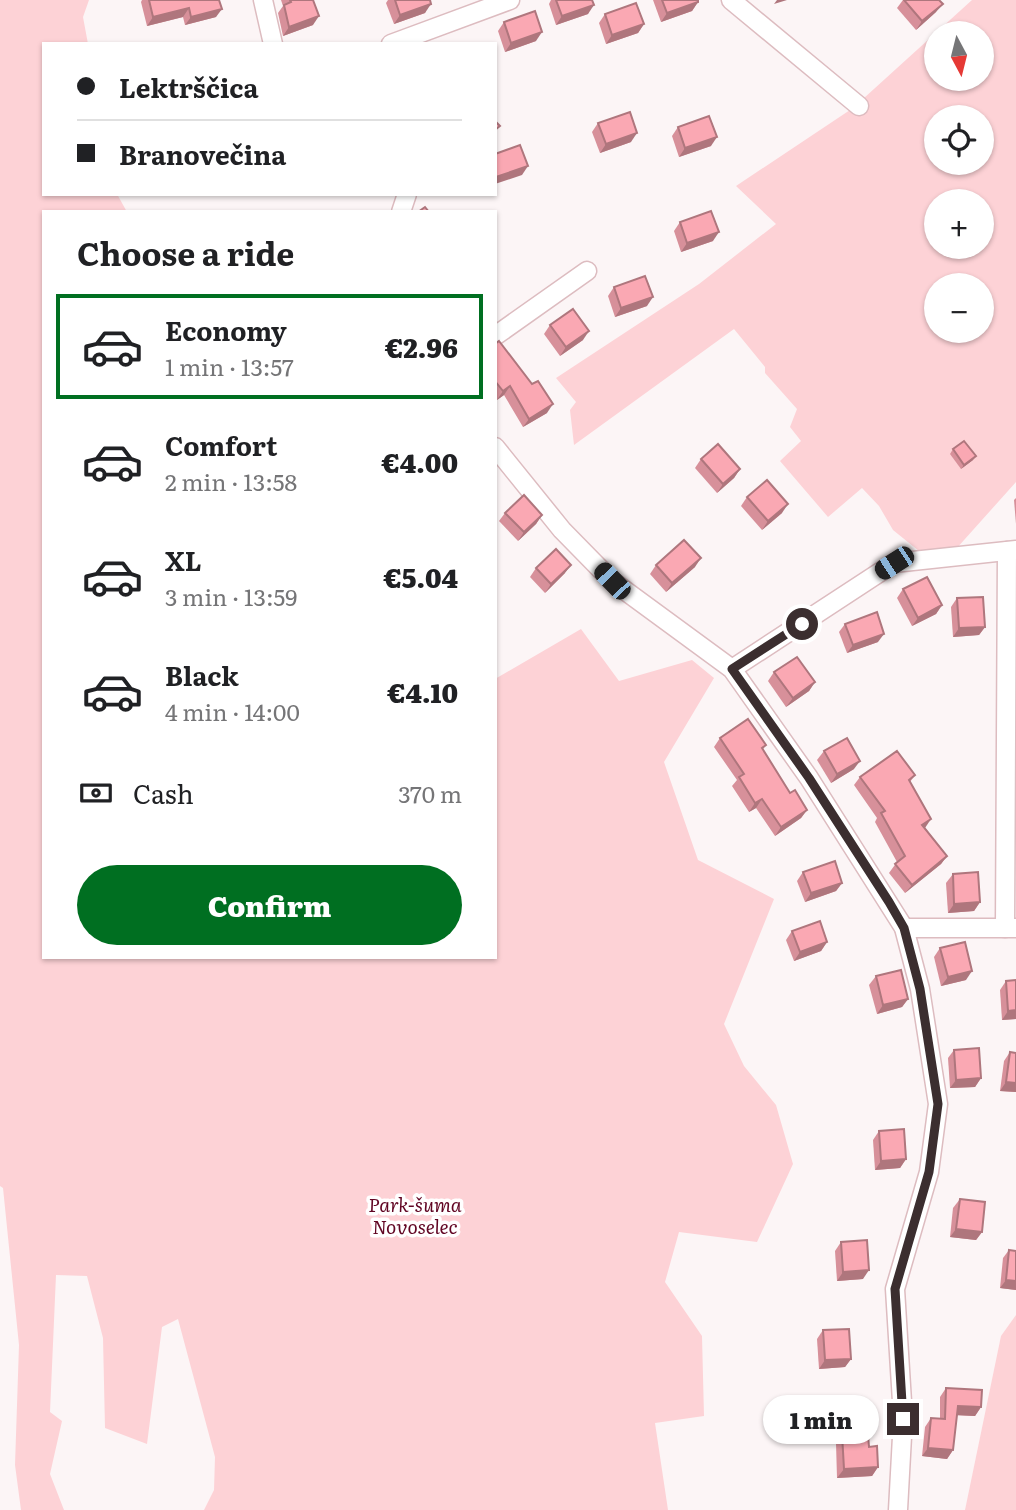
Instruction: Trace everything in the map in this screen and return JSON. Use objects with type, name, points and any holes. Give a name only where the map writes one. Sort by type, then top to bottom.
[{"type":"street","points":[[263,0],[273,42]]},
{"type":"street","points":[[396,42],[510,0]]},
{"type":"street","points":[[731,0],[859,106]]},
{"type":"street","points":[[497,335],[587,271]]},
{"type":"street","points":[[497,449],[562,530],[612,581],[732,669],[809,778],[904,928],[920,989],[938,1104],[929,1172],[895,1289],[903,1419],[898,1510]]},
{"type":"street","points":[[732,669],[894,563],[1012,550],[1010,928],[904,928]]},
{"type":"green space","name":"Park-šuma Novoselec","points":[[0,0],[89,0],[83,17],[88,42],[42,42],[42,196],[118,196],[126,210],[42,210],[42,959],[497,959],[497,678],[581,629],[619,681],[692,660],[714,678],[664,762],[698,860],[774,899],[724,1024],[744,1066],[776,1105],[793,1164],[757,1242],[679,1232],[665,1282],[702,1336],[704,1416],[655,1423],[668,1510],[204,1510],[214,1490],[215,1457],[178,1319],[162,1327],[147,1444],[105,1428],[103,1338],[87,1276],[56,1275],[50,1412],[62,1421],[50,1474],[64,1510],[21,1510],[15,1465],[19,1345],[3,1188],[0,1186]]},
{"type":"green space","points":[[972,0],[1016,0],[1016,482],[956,549],[919,551],[893,530],[879,506],[862,488],[828,517],[780,461],[801,441],[790,427],[797,409],[765,373],[765,367],[734,329],[574,445],[570,410],[576,402],[556,378],[699,284],[776,224],[736,186],[853,108],[924,44],[924,91],[994,91],[994,21],[949,21]]},
{"type":"green space","points":[[1016,1315],[1016,1510],[965,1510],[1001,1336]]},
{"type":"building","points":[[149,0],[219,0],[222,9],[191,17],[189,8],[153,17]]},
{"type":"building","points":[[290,0],[313,0],[319,16],[289,27],[284,5],[291,2]]},
{"type":"building","points":[[395,0],[430,0],[431,4],[400,15]]},
{"type":"building","points":[[556,0],[592,0],[594,5],[562,16]]},
{"type":"building","points":[[662,0],[698,0],[698,2],[667,13]]},
{"type":"building","points":[[904,0],[939,0],[943,4],[922,21]]},
{"type":"building","points":[[636,3],[644,24],[612,35],[605,14]]},
{"type":"building","points":[[535,11],[542,32],[511,43],[504,22]]},
{"type":"building","points":[[630,112],[637,133],[606,144],[598,123]]},
{"type":"building","points":[[709,116],[717,137],[685,148],[678,127]]},
{"type":"building","points":[[520,145],[528,166],[497,177],[497,153]]},
{"type":"building","points":[[711,211],[719,232],[687,243],[680,222]]},
{"type":"building","points":[[645,276],[653,297],[621,308],[614,287]]},
{"type":"building","points":[[573,309],[589,331],[566,347],[550,325]]},
{"type":"building","points":[[499,341],[532,384],[538,381],[553,404],[529,419],[510,386],[503,391],[497,384]]},
{"type":"building","points":[[964,441],[976,456],[964,465],[953,449]]},
{"type":"building","points":[[718,444],[740,469],[723,484],[701,459]]},
{"type":"building","points":[[767,480],[788,504],[768,521],[747,497]]},
{"type":"building","points":[[524,495],[542,515],[524,532],[505,513]]},
{"type":"building","points":[[684,540],[701,558],[672,583],[656,565]]},
{"type":"building","points":[[556,549],[571,565],[551,584],[536,568]]},
{"type":"building","points":[[927,577],[942,605],[918,618],[903,589]]},
{"type":"building","points":[[983,597],[985,627],[959,628],[957,598]]},
{"type":"building","points":[[877,612],[884,634],[853,645],[845,624]]},
{"type":"building","points":[[797,657],[815,682],[793,698],[774,672]]},
{"type":"building","points":[[748,719],[766,745],[762,748],[790,793],[795,790],[807,810],[781,827],[762,799],[755,803],[739,777],[744,774],[720,738]]},
{"type":"building","points":[[847,738],[860,761],[837,774],[824,751]]},
{"type":"building","points":[[897,751],[915,775],[909,780],[931,819],[922,825],[947,856],[912,885],[895,864],[905,856],[881,813],[885,811],[860,777]]},
{"type":"building","points":[[835,861],[842,883],[811,893],[803,872]]},
{"type":"building","points":[[978,872],[980,902],[954,904],[953,874]]},
{"type":"building","points":[[820,921],[827,942],[800,952],[792,931]]},
{"type":"building","points":[[965,942],[972,971],[948,977],[940,948]]},
{"type":"building","points":[[901,970],[908,999],[883,1005],[876,976]]},
{"type":"building","points":[[1016,980],[1016,1010],[1008,1011],[1006,981]]},
{"type":"building","points":[[979,1048],[981,1078],[956,1080],[954,1050]]},
{"type":"building","points":[[1010,1052],[1016,1053],[1016,1083],[1006,1082]]},
{"type":"building","points":[[904,1129],[906,1159],[881,1161],[879,1131]]},
{"type":"building","points":[[960,1199],[985,1202],[982,1232],[956,1229]]},
{"type":"building","points":[[867,1240],[869,1270],[843,1272],[841,1242]]},
{"type":"building","points":[[1009,1250],[1016,1251],[1016,1281],[1006,1280]]},
{"type":"building","points":[[849,1329],[851,1359],[825,1360],[823,1330]]},
{"type":"building","points":[[946,1388],[982,1390],[981,1407],[958,1406],[953,1450],[928,1448],[931,1418],[945,1419]]},
{"type":"building","points":[[866,1410],[869,1447],[877,1446],[878,1467],[844,1469],[842,1434],[830,1436],[828,1414]]},
{"type":"route","points":[[802,624],[732,669],[809,778],[889,902],[904,928],[920,989],[938,1104],[929,1172],[895,1289],[903,1419]]}]
